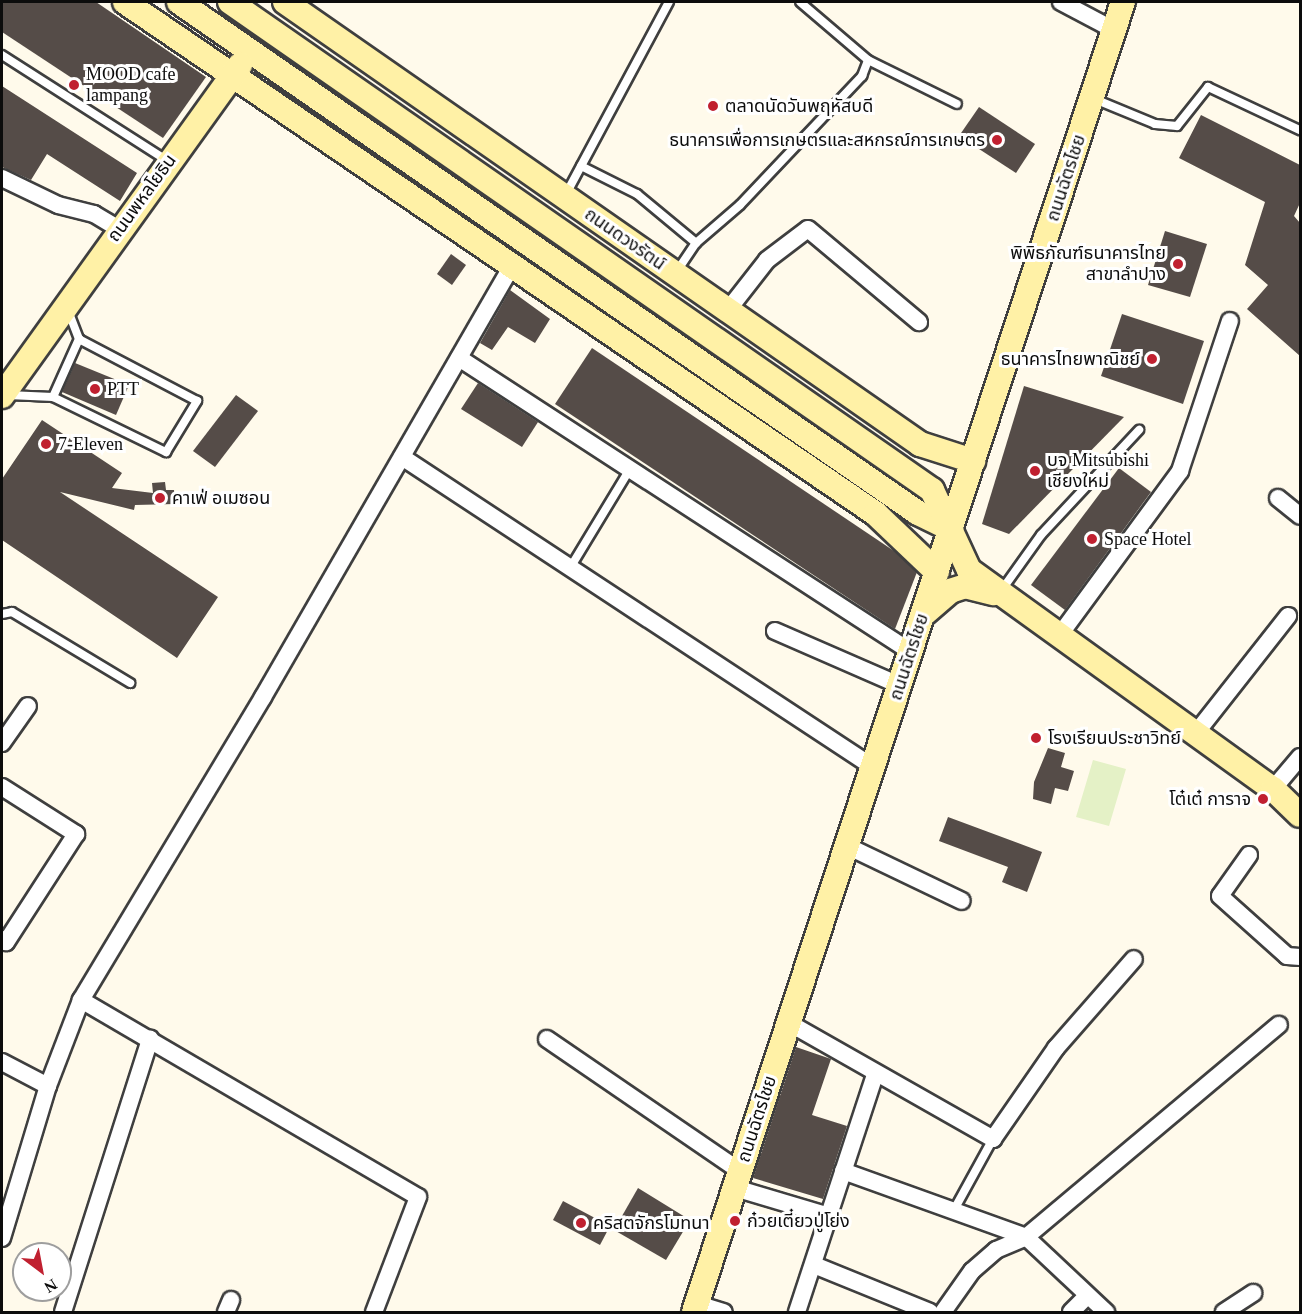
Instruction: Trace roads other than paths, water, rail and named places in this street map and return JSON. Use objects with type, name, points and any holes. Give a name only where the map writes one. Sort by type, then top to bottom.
[{"type":"main road","points":[[125,2],[231,77],[876,514],[937,572]]},
{"type":"main road","points":[[178,2],[594,287],[918,513],[951,529]]},
{"type":"main road","points":[[230,2],[932,490],[969,570],[999,594],[1273,789],[1300,814]]},
{"type":"main road","name":"ถนนพหลโยธิน","points":[[2,395],[119,229],[285,2]]},
{"type":"main road","name":"ถนนดวงรัตน์","points":[[285,2],[920,444],[973,461]]},
{"type":"main road","name":"ถนนฉัตรไชย","points":[[695,1308],[1123,2]]},
{"type":"main road","points":[[578,311],[627,240]]},
{"type":"main road","points":[[922,616],[935,601],[965,586],[999,594]]},
{"type":"street","points":[[1061,2],[1114,30]]},
{"type":"street","points":[[2,178],[58,205],[94,214],[119,229]]},
{"type":"street","points":[[728,310],[767,260],[808,229],[919,322]]},
{"type":"street","points":[[2,1238],[8,1201],[81,1000],[512,267]]},
{"type":"street","points":[[1059,636],[1180,471],[1230,321]]},
{"type":"street","points":[[459,358],[910,652]]},
{"type":"street","points":[[402,457],[873,767]]},
{"type":"street","points":[[1278,498],[1300,516]]},
{"type":"street","points":[[1196,733],[1288,616]]},
{"type":"street","points":[[775,631],[899,686]]},
{"type":"street","points":[[2,743],[28,706]]},
{"type":"street","points":[[1273,789],[1300,757]]},
{"type":"street","points":[[2,788],[76,834],[6,942],[2,939]]},
{"type":"street","points":[[847,846],[962,901]]},
{"type":"street","points":[[1249,855],[1220,896],[1287,956],[1300,957]]},
{"type":"street","points":[[789,1023],[875,1075],[993,1139],[1056,1048],[1134,959]]},
{"type":"street","points":[[81,1000],[418,1197],[374,1312]]},
{"type":"street","points":[[943,1312],[972,1271],[996,1250],[1026,1237],[1279,1025]]},
{"type":"street","points":[[63,1312],[150,1039]]},
{"type":"street","points":[[547,1039],[737,1179],[829,1216]]},
{"type":"street","points":[[2,1062],[48,1086]]},
{"type":"street","points":[[798,1312],[875,1075]]},
{"type":"street","points":[[843,1171],[955,1208],[1026,1237],[1106,1312]]},
{"type":"street","points":[[814,1265],[930,1312]]},
{"type":"street","points":[[1224,1312],[1254,1293]]},
{"type":"street","points":[[1071,1312],[1088,1296]]},
{"type":"street","points":[[695,1308],[724,1312]]},
{"type":"lane","points":[[565,197],[669,2]]},
{"type":"lane","points":[[800,2],[868,60],[957,104]]},
{"type":"lane","points":[[2,55],[168,161]]},
{"type":"lane","points":[[675,273],[696,243],[740,205],[854,87],[868,60]]},
{"type":"lane","points":[[1092,98],[1155,124],[1177,126],[1208,87],[1300,130]]},
{"type":"lane","points":[[581,166],[637,194],[696,243]]},
{"type":"lane","points":[[2,395],[53,397],[166,452],[197,401],[79,339],[65,304]]},
{"type":"lane","points":[[53,397],[79,339]]},
{"type":"lane","points":[[999,594],[1041,535],[1139,430]]},
{"type":"lane","points":[[570,568],[630,469]]},
{"type":"lane","points":[[2,614],[12,612],[130,683]]},
{"type":"lane","points":[[955,1208],[993,1139]]},
{"type":"place","name":"MOOD cafe lampang","points":[[74,85]]},
{"type":"place","name":"ตลาดนัดวันพฤหัสบดี","points":[[713,106]]},
{"type":"place","name":"ธนาคารเพื่อการเกษตรและสหกรณ์การเกษตร","points":[[997,140]]},
{"type":"place","name":"พิพิธภัณฑ์ธนาคารไทย สาขาลำปาง","points":[[1178,264]]},
{"type":"place","name":"ธนาคารไทยพาณิชย์","points":[[1152,359]]},
{"type":"place","name":"PTT","points":[[95,389]]},
{"type":"place","name":"7-Eleven","points":[[46,444]]},
{"type":"place","name":"บจ Mitsubishi เชียงใหม่","points":[[1035,471]]},
{"type":"place","name":"คาเฟ่ อเมซอน","points":[[160,498]]},
{"type":"place","name":"Space Hotel","points":[[1092,539]]},
{"type":"place","name":"โรงเรียนประชาวิทย์","points":[[1036,738]]},
{"type":"place","name":"โต๋เต๋ การาจ","points":[[1263,799]]},
{"type":"place","name":"ก๋วยเตี๋ยวปู่โย่ง","points":[[735,1221]]},
{"type":"place","name":"คริสตจักรโมทนา","points":[[581,1223]]}]
